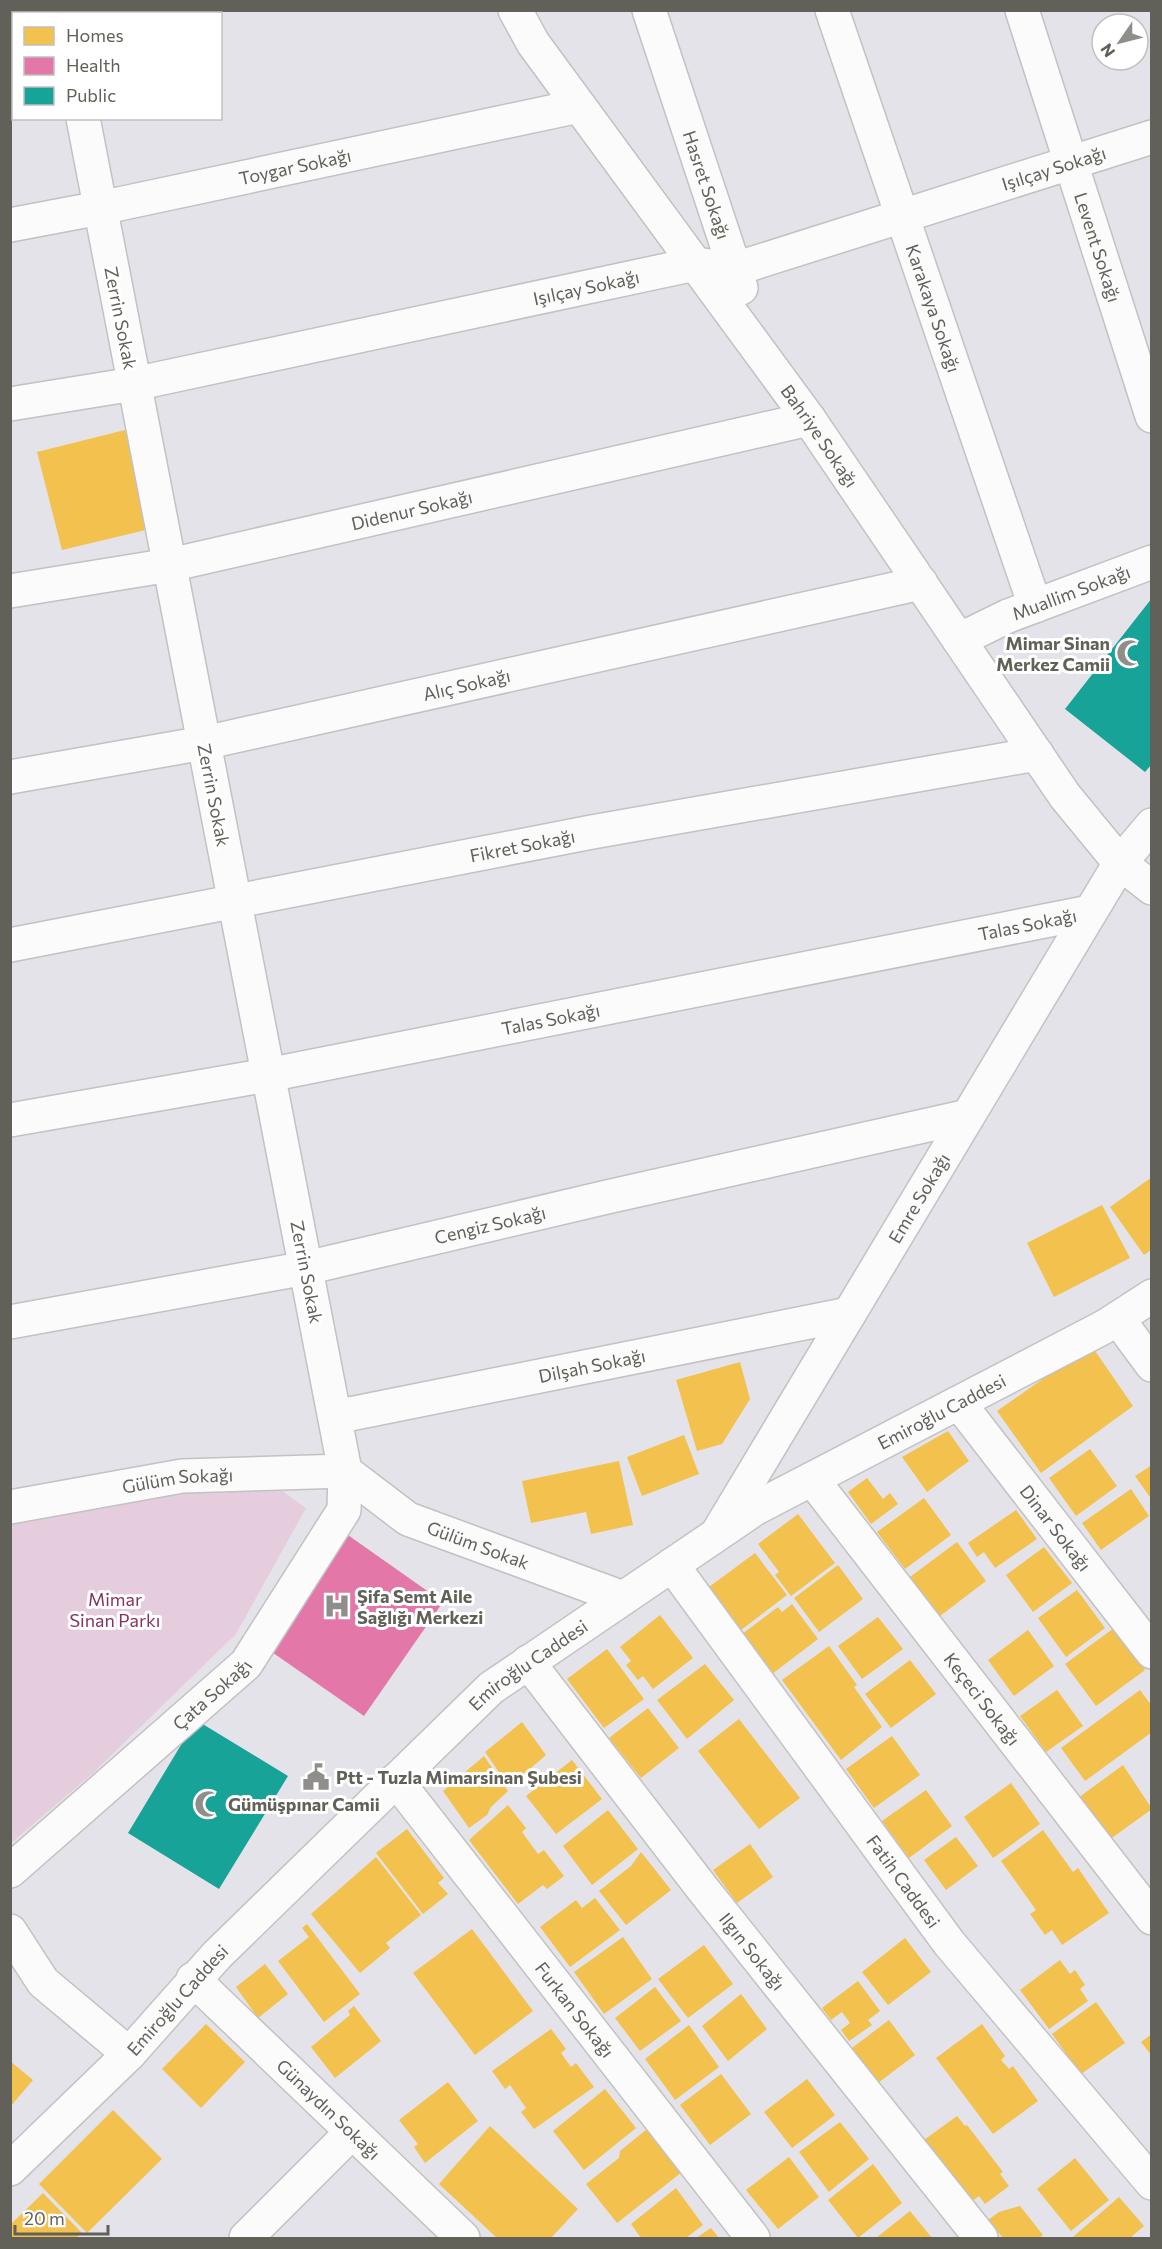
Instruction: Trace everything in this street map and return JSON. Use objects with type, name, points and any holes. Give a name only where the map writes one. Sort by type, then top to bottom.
[{"type":"street","name":"Bahriye Sokağı","points":[[515,10],[533,43],[809,419],[1065,796],[1120,862],[1152,888]]},
{"type":"street","name":"Hasret Sokağı","points":[[649,10],[765,359]]},
{"type":"street","name":"Karakaya Sokağı","points":[[832,10],[900,217],[1035,606]]},
{"type":"street","name":"Levent Sokağı","points":[[1022,10],[1152,416]]},
{"type":"street","name":"Toygar Sokağı","points":[[10,225],[579,106]]},
{"type":"street","name":"Zerrin Sokak","points":[[82,120],[345,1471]]},
{"type":"street","name":"Işılçay Sokağı","points":[[10,404],[134,384],[695,264],[735,269],[1152,137]]},
{"type":"street","name":"Didenur Sokağı","points":[[10,591],[170,566],[809,419]]},
{"type":"street","name":"Muallim Sokağı","points":[[959,640],[1035,606],[1152,562]]},
{"type":"street","name":"Alıç Sokağı","points":[[10,777],[204,743],[921,583]]},
{"type":"street","name":"Fikret Sokağı","points":[[10,945],[592,832],[1037,754]]},
{"type":"street","name":"Emre Sokağı","points":[[717,1534],[1120,862],[1152,825]]},
{"type":"street","name":"Talas Sokağı","points":[[10,1120],[268,1075],[1090,912]]},
{"type":"street","name":"Cengiz Sokağı","points":[[10,1322],[306,1268],[618,1194],[968,1116]]},
{"type":"street","name":"Emiroğlu Caddesi","points":[[10,2169],[129,2054],[194,1979],[491,1688],[756,1508],[1118,1319],[1152,1296]]},
{"type":"street","name":"Dilşah Sokağı","points":[[335,1418],[849,1314]]},
{"type":"street","points":[[1118,1319],[1152,1365]]},
{"type":"street","name":"Dinar Sokağı","points":[[959,1403],[1152,1652]]},
{"type":"street","name":"Gülüm Sokağı","points":[[10,1507],[182,1476],[345,1471]]},
{"type":"street","name":"Gülüm Sokak","points":[[345,1471],[408,1519],[623,1598]]},
{"type":"street","name":"Çata Sokağı","points":[[10,1871],[246,1664],[344,1510],[345,1471]]},
{"type":"street","name":"Keçeci Sokağı","points":[[812,1479],[1152,1918]]},
{"type":"street","name":"Fatih Caddesi","points":[[672,1565],[948,1942],[1152,2183]]},
{"type":"street","name":"Ilgın Sokağı","points":[[528,1662],[702,1888],[981,2238]]},
{"type":"street","name":"Furkan Sokağı","points":[[396,1780],[753,2238]]},
{"type":"street","points":[[10,1931],[43,1982],[129,2054]]},
{"type":"street","name":"Günaydın Sokağı","points":[[194,1979],[463,2238]]},
{"type":"street","points":[[246,2238],[352,2132]]},
{"type":"green space","name":"Mimar Sinan Parkı","points":[[199,1488],[282,1491],[306,1508],[236,1634],[92,1774],[11,1843],[11,1524]]},
{"type":"building: Homes","points":[[125,430],[150,529],[62,550],[37,452]]},
{"type":"building: Homes","points":[[1152,1177],[1152,1249],[1144,1255],[1110,1207]]},
{"type":"building: Homes","points":[[1102,1205],[1130,1258],[1054,1297],[1027,1243]]},
{"type":"building: Homes","points":[[1091,1345],[1133,1406],[1041,1473],[997,1411]]},
{"type":"building: Homes","points":[[740,1362],[750,1399],[722,1444],[697,1451],[676,1380]]},
{"type":"building: Homes","points":[[948,1431],[969,1461],[927,1492],[902,1457]]},
{"type":"building: Homes","points":[[684,1435],[699,1474],[642,1496],[627,1457]]},
{"type":"building: Homes","points":[[1090,1449],[1117,1486],[1076,1516],[1049,1478]]},
{"type":"building: Homes","points":[[619,1461],[633,1525],[591,1534],[586,1512],[531,1523],[522,1481]]},
{"type":"building: Homes","points":[[1152,1465],[1152,1500],[1135,1476]]},
{"type":"building: Homes","points":[[867,1478],[883,1499],[890,1493],[898,1504],[871,1524],[848,1492]]},
{"type":"building: Homes","points":[[1131,1489],[1149,1516],[1101,1550],[1082,1523]]},
{"type":"building: Homes","points":[[924,1498],[951,1535],[905,1569],[877,1532]]},
{"type":"building: Homes","points":[[1016,1510],[1037,1539],[995,1568],[984,1552],[977,1557],[968,1543]]},
{"type":"building: Homes","points":[[798,1514],[835,1563],[791,1596],[775,1575],[779,1572],[758,1544]]},
{"type":"building: Homes","points":[[957,1542],[986,1581],[940,1616],[910,1577]]},
{"type":"building: Homes","points":[[1044,1547],[1072,1583],[1033,1612],[1006,1575]]},
{"type":"building: Homes","points":[[755,1553],[787,1595],[741,1630],[709,1587]]},
{"type":"building: Homes","points":[[838,1565],[863,1599],[819,1632],[794,1598]]},
{"type":"building: Homes","points":[[1077,1590],[1105,1628],[1066,1657],[1038,1618]]},
{"type":"building: Homes","points":[[792,1604],[818,1639],[772,1674],[741,1635],[778,1607],[782,1612]]},
{"type":"building: Homes","points":[[660,1615],[693,1658],[653,1689],[643,1676],[638,1680],[626,1665],[631,1661],[620,1647]]},
{"type":"building: Homes","points":[[878,1617],[903,1649],[862,1679],[838,1646]]},
{"type":"building: Homes","points":[[1114,1628],[1145,1670],[1096,1706],[1065,1664]]},
{"type":"building: Homes","points":[[1028,1630],[1054,1666],[1014,1696],[988,1660]]},
{"type":"building: Homes","points":[[829,1646],[857,1685],[854,1687],[882,1727],[841,1760],[782,1680]]},
{"type":"building: Homes","points":[[607,1649],[644,1699],[604,1728],[567,1679]]},
{"type":"building: Homes","points":[[910,1660],[936,1694],[891,1728],[865,1694]]},
{"type":"building: Homes","points":[[705,1664],[734,1700],[687,1739],[657,1700]]},
{"type":"building: Homes","points":[[1057,1690],[1083,1726],[1046,1752],[1020,1716]]},
{"type":"building: Homes","points":[[1140,1690],[1152,1706],[1152,1732],[1085,1781],[1061,1748]]},
{"type":"building: Homes","points":[[648,1708],[679,1748],[641,1778],[609,1738]]},
{"type":"building: Homes","points":[[739,1719],[800,1798],[759,1829],[698,1751]]},
{"type":"building: Homes","points":[[522,1722],[546,1755],[509,1787],[485,1752]]},
{"type":"building: Homes","points":[[892,1736],[920,1775],[874,1808],[846,1769]]},
{"type":"building: Homes","points":[[484,1756],[508,1791],[491,1807],[487,1815],[469,1828],[443,1791]]},
{"type":"building: Homes","points":[[572,1760],[602,1799],[556,1834],[526,1796]]},
{"type":"building: Homes","points":[[1123,1765],[1152,1809],[1109,1840],[1078,1798]]},
{"type":"building: Homes","points":[[1011,1783],[1040,1824],[993,1858],[964,1817]]},
{"type":"building: Homes","points":[[926,1790],[952,1826],[909,1858],[882,1821]]},
{"type":"building: Homes","points":[[508,1805],[526,1828],[522,1832],[538,1854],[544,1850],[564,1876],[547,1889],[543,1885],[518,1904],[469,1840]]},
{"type":"building: Homes","points":[[608,1810],[638,1849],[592,1885],[563,1846]]},
{"type":"building: Homes","points":[[407,1829],[444,1878],[438,1883],[448,1894],[423,1914],[376,1853]]},
{"type":"building: Homes","points":[[1043,1830],[1073,1872],[1078,1868],[1109,1913],[1062,1945],[1052,1930],[1045,1935],[1030,1914],[1036,1910],[1001,1861]]},
{"type":"building: Homes","points":[[956,1837],[978,1866],[946,1890],[924,1860]]},
{"type":"building: Homes","points":[[750,1844],[773,1877],[737,1903],[713,1870]]},
{"type":"building: Homes","points":[[641,1852],[671,1890],[626,1925],[599,1891],[631,1866]]},
{"type":"building: Homes","points":[[376,1857],[421,1915],[386,1943],[390,1948],[360,1973],[311,1914]]},
{"type":"building: Homes","points":[[595,1898],[620,1930],[570,1967],[540,1927],[576,1900],[582,1908]]},
{"type":"building: Homes","points":[[307,1924],[360,1994],[324,2022],[278,1961],[309,1937],[302,1928]]},
{"type":"building: Homes","points":[[472,1929],[533,2011],[475,2055],[413,1973]]},
{"type":"building: Homes","points":[[623,1937],[652,1979],[604,2014],[574,1972]]},
{"type":"building: Homes","points":[[905,1938],[931,1972],[888,2005],[862,1972]]},
{"type":"building: Homes","points":[[704,1945],[733,1984],[688,2018],[658,1979]]},
{"type":"building: Homes","points":[[1060,1960],[1070,1974],[1075,1970],[1085,1985],[1080,1989],[1088,2001],[1049,2029],[1020,1990]]},
{"type":"building: Homes","points":[[265,1964],[288,1994],[258,2018],[236,1987]]},
{"type":"building: Homes","points":[[858,1981],[880,2011],[868,2020],[872,2025],[849,2041],[841,2030],[850,2023],[842,2012],[831,2020],[822,2008]]},
{"type":"building: Homes","points":[[655,1987],[681,2021],[640,2051],[615,2018]]},
{"type":"building: Homes","points":[[741,1994],[767,2029],[728,2061],[702,2026]]},
{"type":"building: Homes","points":[[1096,2002],[1125,2043],[1081,2074],[1052,2034]]},
{"type":"building: Homes","points":[[354,2006],[381,2041],[335,2078],[311,2047],[350,2015],[348,2011]]},
{"type":"building: Homes","points":[[889,2020],[915,2055],[874,2086],[848,2051]]},
{"type":"building: Homes","points":[[206,2024],[245,2062],[201,2108],[162,2069]]},
{"type":"building: Homes","points":[[982,2024],[1005,2056],[1001,2060],[1009,2069],[1013,2066],[1038,2101],[993,2134],[936,2058]]},
{"type":"building: Homes","points":[[689,2025],[719,2067],[675,2100],[645,2059]]},
{"type":"building: Homes","points":[[551,2029],[566,2049],[561,2053],[571,2067],[576,2063],[594,2087],[534,2129],[521,2112],[526,2108],[510,2085],[505,2089],[492,2071]]},
{"type":"building: Homes","points":[[1152,2034],[1152,2056],[1141,2042]]},
{"type":"building: Homes","points":[[10,2061],[33,2080],[10,2107]]},
{"type":"building: Homes","points":[[721,2074],[751,2114],[710,2145],[680,2105]]},
{"type":"building: Homes","points":[[807,2079],[835,2115],[792,2148],[764,2112]]},
{"type":"building: Homes","points":[[448,2082],[478,2121],[425,2163],[414,2147],[418,2144],[399,2120]]},
{"type":"building: Homes","points":[[605,2089],[636,2128],[584,2170],[553,2131]]},
{"type":"building: Homes","points":[[113,2110],[162,2159],[87,2233],[39,2184]]},
{"type":"building: Homes","points":[[957,2116],[965,2126],[967,2125],[1003,2172],[1000,2174],[1009,2186],[985,2204],[979,2196],[971,2202],[924,2140]]},
{"type":"building: Homes","points":[[840,2122],[869,2159],[829,2192],[799,2152]]},
{"type":"building: Homes","points":[[490,2126],[578,2209],[551,2238],[497,2238],[439,2184]]},
{"type":"building: Homes","points":[[647,2129],[682,2172],[617,2223],[586,2184],[619,2158],[620,2151]]},
{"type":"building: Homes","points":[[789,2157],[819,2197],[778,2229],[746,2190]]},
{"type":"building: Homes","points":[[1075,2158],[1109,2200],[1071,2231],[1037,2189]]},
{"type":"building: Homes","points":[[873,2164],[902,2203],[858,2238],[828,2200]]},
{"type":"building: Homes","points":[[676,2188],[703,2225],[686,2238],[641,2238],[631,2224]]},
{"type":"building: Homes","points":[[43,2193],[82,2233],[76,2238],[10,2238],[10,2225]]},
{"type":"building: Homes","points":[[1119,2197],[1144,2226],[1130,2238],[1073,2237]]},
{"type":"building: Homes","points":[[1020,2206],[1043,2235],[1039,2238],[1003,2238],[988,2220],[999,2212]]},
{"type":"building: Homes","points":[[910,2211],[932,2238],[876,2238]]},
{"type":"building: Homes","points":[[711,2228],[719,2238],[696,2238]]},
{"type":"building: Health","points":[[345,1533],[443,1602],[364,1716],[266,1648]]},
{"type":"building: Public","name":"Mimar Sinan Merkez Camii","points":[[1152,598],[1152,764],[1145,772],[1065,709]]},
{"type":"building: Public","name":"Gümüşpınar Camii","points":[[196,1720],[288,1776],[219,1889],[128,1833]]},
{"type":"place","name":"Mimar Sinan Merkez Camii","points":[[1130,653]]},
{"type":"place","name":"Şifa Semt Aile Sağlığı Merkezi","points":[[337,1606]]},
{"type":"place","name":"Ptt - Tuzla Mimarsinan Şubesi","points":[[316,1777]]},
{"type":"place","name":"Gümüşpınar Camii","points":[[208,1804]]}]
